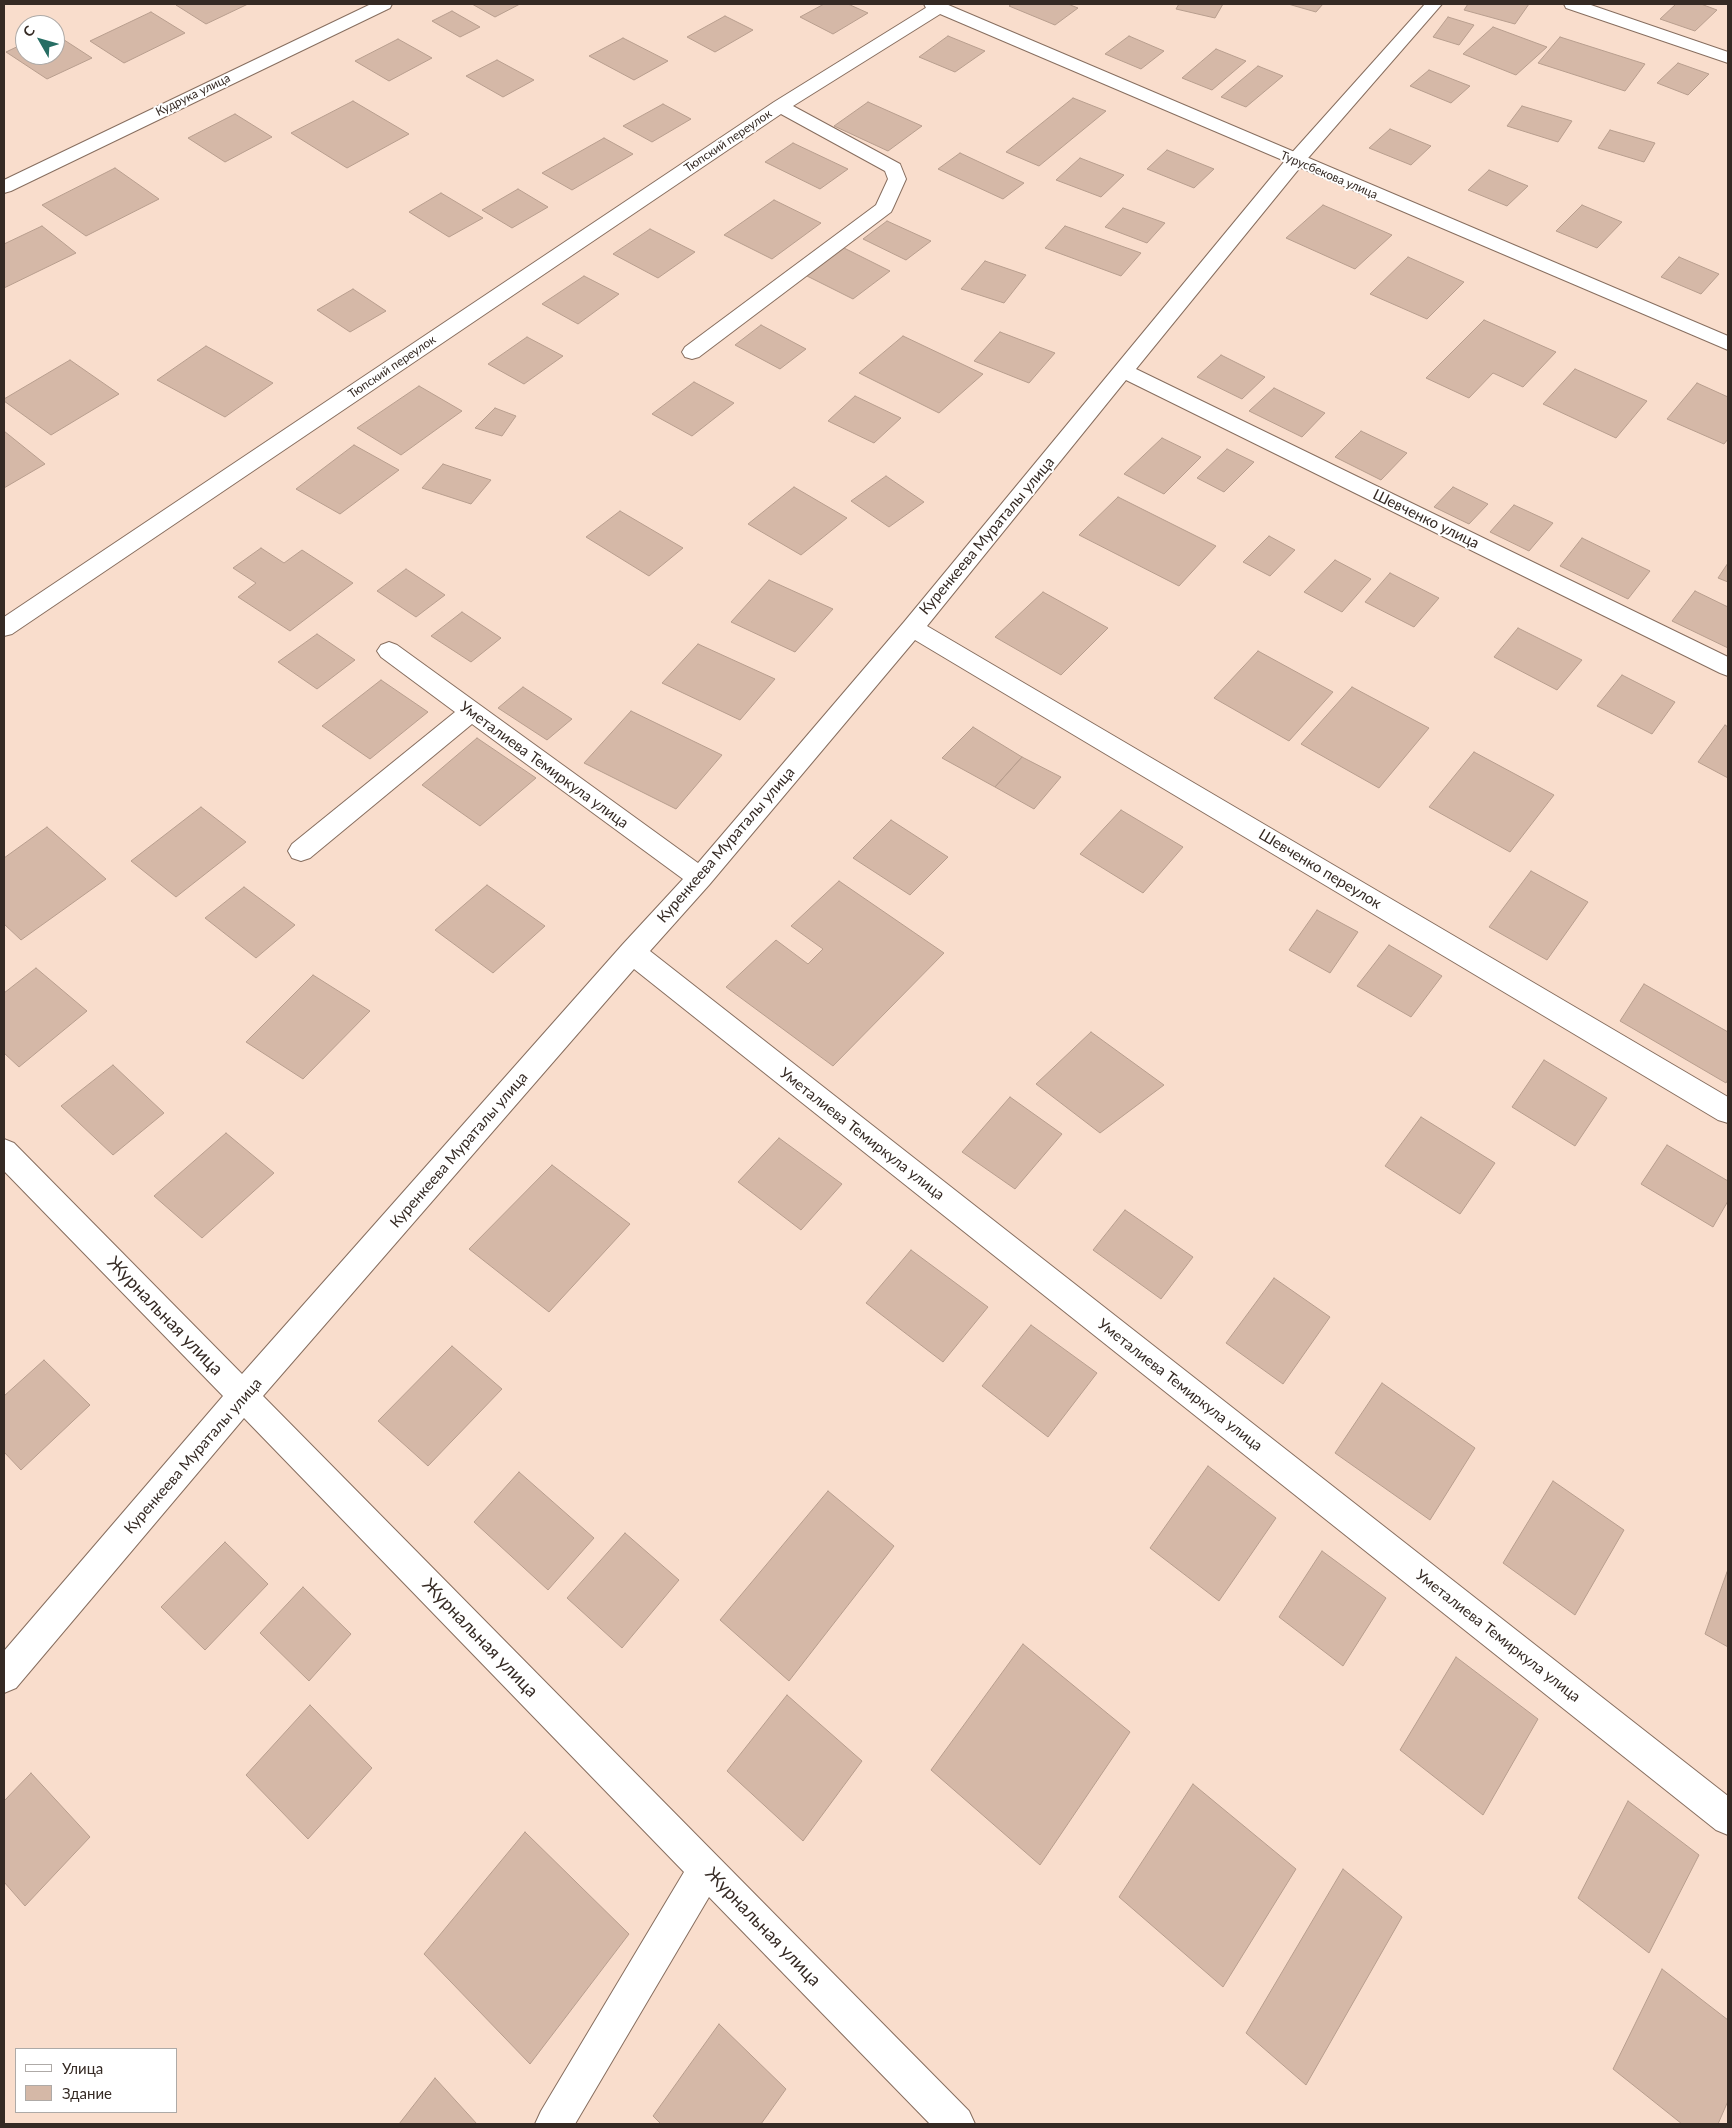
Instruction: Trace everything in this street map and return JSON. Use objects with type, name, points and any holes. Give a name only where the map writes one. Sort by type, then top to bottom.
[{"type":"street","name":"Кудрука улица","points":[[4,187],[384,4]]},
{"type":"street","name":"Куренкеева Мураталы улица","points":[[4,1676],[244,1396],[632,952],[700,878],[912,628],[1295,161],[1434,4]]},
{"type":"street","points":[[1572,4],[1728,58]]},
{"type":"street","name":"Турусбекова улица","points":[[935,5],[1295,161],[1728,344]]},
{"type":"street","name":"Тюпский переулок","points":[[4,628],[780,106],[935,5]]},
{"type":"street","name":"Тюпский переулок","points":[[692,352],[884,208],[897,179],[893,168],[780,106]]},
{"type":"street","name":"Шевченко улица","points":[[1124,371],[1728,666]]},
{"type":"street","name":"Шевченко переулок","points":[[912,628],[1728,1111]]},
{"type":"street","name":"Уметалиева Темиркула улица","points":[[389,651],[700,878]]},
{"type":"street","points":[[301,851],[471,712]]},
{"type":"street","name":"Уметалиева Темиркула улица","points":[[632,952],[1728,1818]]},
{"type":"street","name":"Журнальная улица","points":[[4,1152],[956,2124]]},
{"type":"street","points":[[554,2124],[706,1869]]},
{"type":"building","points":[[248,4],[206,24],[176,5]]},
{"type":"building","points":[[472,4],[520,4],[495,17]]},
{"type":"building","points":[[824,4],[848,4],[868,13],[833,34],[800,17]]},
{"type":"building","points":[[1012,4],[1068,4],[1078,8],[1055,25],[1009,6]]},
{"type":"building","points":[[1179,4],[1223,4],[1215,18],[1176,9]]},
{"type":"building","points":[[1288,4],[1323,4],[1316,12]]},
{"type":"building","points":[[1468,4],[1529,4],[1515,24],[1464,10]]},
{"type":"building","points":[[1676,4],[1701,4],[1717,10],[1695,31],[1660,19]]},
{"type":"building","points":[[452,11],[480,27],[460,37],[432,21]]},
{"type":"building","points":[[151,12],[185,33],[124,63],[90,41]]},
{"type":"building","points":[[725,16],[753,30],[715,52],[687,37]]},
{"type":"building","points":[[1448,17],[1474,25],[1459,45],[1433,37]]},
{"type":"building","points":[[1493,27],[1547,47],[1516,75],[1463,54]]},
{"type":"building","points":[[948,36],[985,51],[955,72],[919,57]]},
{"type":"building","points":[[1129,36],[1164,51],[1141,69],[1105,54]]},
{"type":"building","points":[[1560,37],[1645,64],[1625,91],[1538,63]]},
{"type":"building","points":[[623,38],[668,61],[634,80],[589,56]]},
{"type":"building","points":[[398,39],[432,58],[389,81],[355,61]]},
{"type":"building","points":[[65,40],[92,58],[47,79],[26,65],[65,65]]},
{"type":"building","points":[[15,48],[15,58],[6,52]]},
{"type":"building","points":[[1216,49],[1246,61],[1212,90],[1182,78]]},
{"type":"building","points":[[497,60],[534,80],[503,97],[466,76]]},
{"type":"building","points":[[1678,63],[1709,74],[1688,95],[1657,83]]},
{"type":"building","points":[[1258,66],[1283,76],[1246,107],[1221,97]]},
{"type":"building","points":[[1429,70],[1470,86],[1451,103],[1410,86]]},
{"type":"building","points":[[1073,98],[1106,111],[1039,166],[1006,152]]},
{"type":"building","points":[[353,101],[409,134],[347,168],[291,133]]},
{"type":"building","points":[[868,102],[922,126],[888,151],[834,126]]},
{"type":"building","points":[[663,104],[691,119],[652,142],[623,126]]},
{"type":"building","points":[[1522,106],[1572,121],[1558,142],[1507,126]]},
{"type":"building","points":[[235,114],[272,137],[225,162],[188,138]]},
{"type":"building","points":[[1390,129],[1431,146],[1411,165],[1369,148]]},
{"type":"building","points":[[1610,130],[1655,143],[1644,162],[1598,148]]},
{"type":"building","points":[[604,138],[633,154],[572,190],[542,173]]},
{"type":"building","points":[[793,143],[848,169],[820,189],[765,162]]},
{"type":"building","points":[[1167,150],[1214,169],[1194,188],[1147,169]]},
{"type":"building","points":[[960,153],[1024,183],[1003,199],[938,169]]},
{"type":"building","points":[[1080,158],[1124,175],[1101,197],[1056,180]]},
{"type":"building","points":[[115,168],[159,199],[86,236],[42,205]]},
{"type":"building","points":[[1489,170],[1528,186],[1507,206],[1468,190]]},
{"type":"building","points":[[518,189],[548,207],[512,228],[482,210]]},
{"type":"building","points":[[441,193],[483,218],[449,237],[409,212]]},
{"type":"building","points":[[774,200],[821,223],[772,259],[724,235]]},
{"type":"building","points":[[1323,205],[1392,235],[1355,269],[1286,238]]},
{"type":"building","points":[[1582,205],[1622,222],[1597,248],[1556,231]]},
{"type":"building","points":[[1123,208],[1165,223],[1147,243],[1105,227]]},
{"type":"building","points":[[887,221],[931,241],[906,260],[863,239]]},
{"type":"building","points":[[42,226],[76,253],[4,288],[4,244]]},
{"type":"building","points":[[1065,226],[1141,253],[1121,276],[1045,248]]},
{"type":"building","points":[[650,229],[695,252],[658,278],[613,254]]},
{"type":"building","points":[[842,247],[890,271],[853,299],[805,275]]},
{"type":"building","points":[[1408,257],[1464,282],[1427,319],[1370,294]]},
{"type":"building","points":[[1679,257],[1719,274],[1701,294],[1661,277]]},
{"type":"building","points":[[985,261],[1026,275],[1004,303],[961,289]]},
{"type":"building","points":[[584,276],[619,294],[578,324],[542,304]]},
{"type":"building","points":[[353,289],[386,311],[350,332],[317,310]]},
{"type":"building","points":[[1484,320],[1556,352],[1523,387],[1493,373],[1469,398],[1426,378]]},
{"type":"building","points":[[761,325],[806,349],[780,369],[735,345]]},
{"type":"building","points":[[1000,332],[1055,353],[1029,383],[974,361]]},
{"type":"building","points":[[903,336],[983,374],[939,413],[859,373]]},
{"type":"building","points":[[527,337],[563,356],[524,384],[488,364]]},
{"type":"building","points":[[206,346],[273,383],[225,417],[157,380]]},
{"type":"building","points":[[1221,355],[1265,377],[1242,399],[1197,377]]},
{"type":"building","points":[[70,360],[119,394],[51,435],[4,401],[4,399]]},
{"type":"building","points":[[1575,369],[1647,401],[1616,438],[1543,404]]},
{"type":"building","points":[[694,382],[734,403],[692,436],[652,414]]},
{"type":"building","points":[[1697,383],[1728,397],[1728,439],[1724,444],[1667,419]]},
{"type":"building","points":[[419,386],[462,411],[401,455],[357,428]]},
{"type":"building","points":[[1274,388],[1325,413],[1302,437],[1249,411]]},
{"type":"building","points":[[855,396],[901,418],[874,443],[828,421]]},
{"type":"building","points":[[495,408],[516,416],[502,436],[475,428]]},
{"type":"building","points":[[4,431],[45,464],[4,488]]},
{"type":"building","points":[[1361,431],[1407,453],[1381,480],[1335,457]]},
{"type":"building","points":[[1162,438],[1201,457],[1164,494],[1124,474]]},
{"type":"building","points":[[354,445],[399,470],[340,514],[296,489]]},
{"type":"building","points":[[1227,449],[1254,462],[1224,492],[1197,478]]},
{"type":"building","points":[[443,464],[491,480],[471,504],[422,488]]},
{"type":"building","points":[[886,476],[924,502],[889,527],[851,501]]},
{"type":"building","points":[[794,487],[847,518],[801,555],[748,524]]},
{"type":"building","points":[[1453,487],[1488,504],[1469,524],[1434,507]]},
{"type":"building","points":[[1118,497],[1216,546],[1179,586],[1079,535]]},
{"type":"building","points":[[1514,505],[1553,523],[1529,551],[1490,532]]},
{"type":"building","points":[[620,511],[683,548],[649,576],[586,537]]},
{"type":"building","points":[[1269,536],[1295,550],[1270,576],[1243,562]]},
{"type":"building","points":[[1582,538],[1650,571],[1628,599],[1560,566]]},
{"type":"building","points":[[261,548],[284,563],[302,550],[353,583],[290,631],[238,597],[256,583],[233,568]]},
{"type":"building","points":[[1335,560],[1371,579],[1342,612],[1304,592]]},
{"type":"building","points":[[1728,563],[1728,582],[1718,578]]},
{"type":"building","points":[[406,569],[445,595],[416,617],[377,591]]},
{"type":"building","points":[[1390,573],[1439,598],[1414,627],[1365,602]]},
{"type":"building","points":[[769,580],[833,609],[795,652],[731,622]]},
{"type":"building","points":[[1695,591],[1728,607],[1728,648],[1672,621]]},
{"type":"building","points":[[1043,592],[1108,628],[1061,675],[995,637]]},
{"type":"building","points":[[462,612],[501,638],[471,662],[431,636]]},
{"type":"building","points":[[1518,628],[1582,660],[1557,690],[1494,657]]},
{"type":"building","points":[[317,634],[355,660],[317,689],[278,662]]},
{"type":"building","points":[[698,644],[775,679],[740,720],[662,683]]},
{"type":"building","points":[[1258,651],[1333,692],[1289,741],[1214,698]]},
{"type":"building","points":[[1622,675],[1675,702],[1652,734],[1597,706]]},
{"type":"building","points":[[381,680],[428,712],[370,759],[322,726]]},
{"type":"building","points":[[523,687],[572,719],[547,740],[498,708]]},
{"type":"building","points":[[1352,687],[1429,728],[1379,788],[1301,744]]},
{"type":"building","points":[[631,711],[722,755],[676,809],[584,763]]},
{"type":"building","points":[[1725,725],[1728,727],[1728,778],[1698,762]]},
{"type":"building","points":[[973,727],[1022,757],[995,787],[942,758]]},
{"type":"building","points":[[477,738],[536,778],[480,826],[422,785]]},
{"type":"building","points":[[1474,752],[1554,795],[1510,852],[1429,807]]},
{"type":"building","points":[[1022,757],[1061,777],[1034,809],[995,787]]},
{"type":"building","points":[[201,807],[246,842],[176,897],[131,861]]},
{"type":"building","points":[[1121,810],[1183,847],[1143,893],[1080,854]]},
{"type":"building","points":[[891,820],[948,857],[910,895],[853,858]]},
{"type":"building","points":[[47,827],[106,879],[21,940],[4,924],[4,858]]},
{"type":"building","points":[[1531,871],[1588,902],[1547,960],[1489,927]]},
{"type":"building","points":[[839,881],[944,953],[833,1066],[726,987],[776,940],[808,964],[823,949],[791,926]]},
{"type":"building","points":[[487,885],[545,926],[493,973],[435,930]]},
{"type":"building","points":[[244,887],[295,925],[256,958],[205,918]]},
{"type":"building","points":[[1317,910],[1358,932],[1330,973],[1289,950]]},
{"type":"building","points":[[1389,945],[1442,976],[1411,1017],[1357,986]]},
{"type":"building","points":[[36,968],[87,1011],[19,1067],[4,1053],[4,993]]},
{"type":"building","points":[[313,975],[370,1011],[303,1079],[246,1042]]},
{"type":"building","points":[[1644,984],[1728,1032],[1728,1079],[1726,1083],[1620,1021]]},
{"type":"building","points":[[1091,1032],[1164,1085],[1100,1133],[1036,1084]]},
{"type":"building","points":[[1544,1060],[1607,1098],[1575,1146],[1512,1107]]},
{"type":"building","points":[[113,1065],[164,1113],[113,1155],[61,1106]]},
{"type":"building","points":[[1010,1097],[1062,1134],[1015,1189],[962,1152]]},
{"type":"building","points":[[1421,1117],[1495,1163],[1460,1214],[1385,1166]]},
{"type":"building","points":[[226,1133],[274,1173],[202,1238],[154,1196]]},
{"type":"building","points":[[779,1138],[842,1184],[801,1230],[738,1182]]},
{"type":"building","points":[[1667,1145],[1728,1181],[1728,1201],[1713,1227],[1641,1184]]},
{"type":"building","points":[[552,1165],[630,1224],[549,1312],[469,1249]]},
{"type":"building","points":[[1125,1210],[1193,1257],[1161,1299],[1093,1250]]},
{"type":"building","points":[[911,1250],[988,1307],[943,1362],[866,1303]]},
{"type":"building","points":[[1274,1278],[1330,1317],[1283,1384],[1226,1343]]},
{"type":"building","points":[[1031,1325],[1097,1373],[1048,1437],[982,1386]]},
{"type":"building","points":[[452,1346],[502,1389],[428,1466],[378,1421]]},
{"type":"building","points":[[44,1360],[90,1405],[21,1470],[4,1452],[4,1396]]},
{"type":"building","points":[[1382,1383],[1475,1448],[1430,1520],[1335,1453]]},
{"type":"building","points":[[1208,1466],[1276,1518],[1219,1601],[1150,1548]]},
{"type":"building","points":[[519,1472],[594,1538],[548,1590],[474,1522]]},
{"type":"building","points":[[1553,1481],[1624,1530],[1575,1615],[1503,1563]]},
{"type":"building","points":[[828,1491],[894,1546],[789,1681],[720,1620]]},
{"type":"building","points":[[625,1533],[679,1580],[622,1648],[567,1598]]},
{"type":"building","points":[[225,1542],[268,1584],[205,1650],[161,1607]]},
{"type":"building","points":[[1322,1551],[1386,1598],[1343,1666],[1279,1617]]},
{"type":"building","points":[[1728,1572],[1728,1647],[1705,1634]]},
{"type":"building","points":[[303,1587],[351,1634],[309,1681],[260,1633]]},
{"type":"building","points":[[1023,1644],[1130,1732],[1040,1865],[931,1770]]},
{"type":"building","points":[[1456,1657],[1538,1719],[1483,1815],[1400,1750]]},
{"type":"building","points":[[787,1695],[862,1761],[803,1841],[727,1771]]},
{"type":"building","points":[[310,1705],[372,1768],[308,1839],[246,1775]]},
{"type":"building","points":[[31,1773],[90,1837],[25,1906],[4,1882],[4,1801]]},
{"type":"building","points":[[1193,1784],[1296,1869],[1223,1987],[1119,1897]]},
{"type":"building","points":[[1628,1801],[1699,1855],[1649,1953],[1578,1898]]},
{"type":"building","points":[[525,1832],[629,1934],[530,2064],[424,1954]]},
{"type":"building","points":[[1343,1869],[1402,1917],[1306,2085],[1246,2033]]},
{"type":"building","points":[[1662,1969],[1728,2020],[1728,2101],[1718,2124],[1682,2124],[1613,2069]]},
{"type":"building","points":[[719,2024],[786,2089],[761,2124],[661,2124],[653,2116]]},
{"type":"building","points":[[435,2078],[477,2124],[399,2124]]}]
